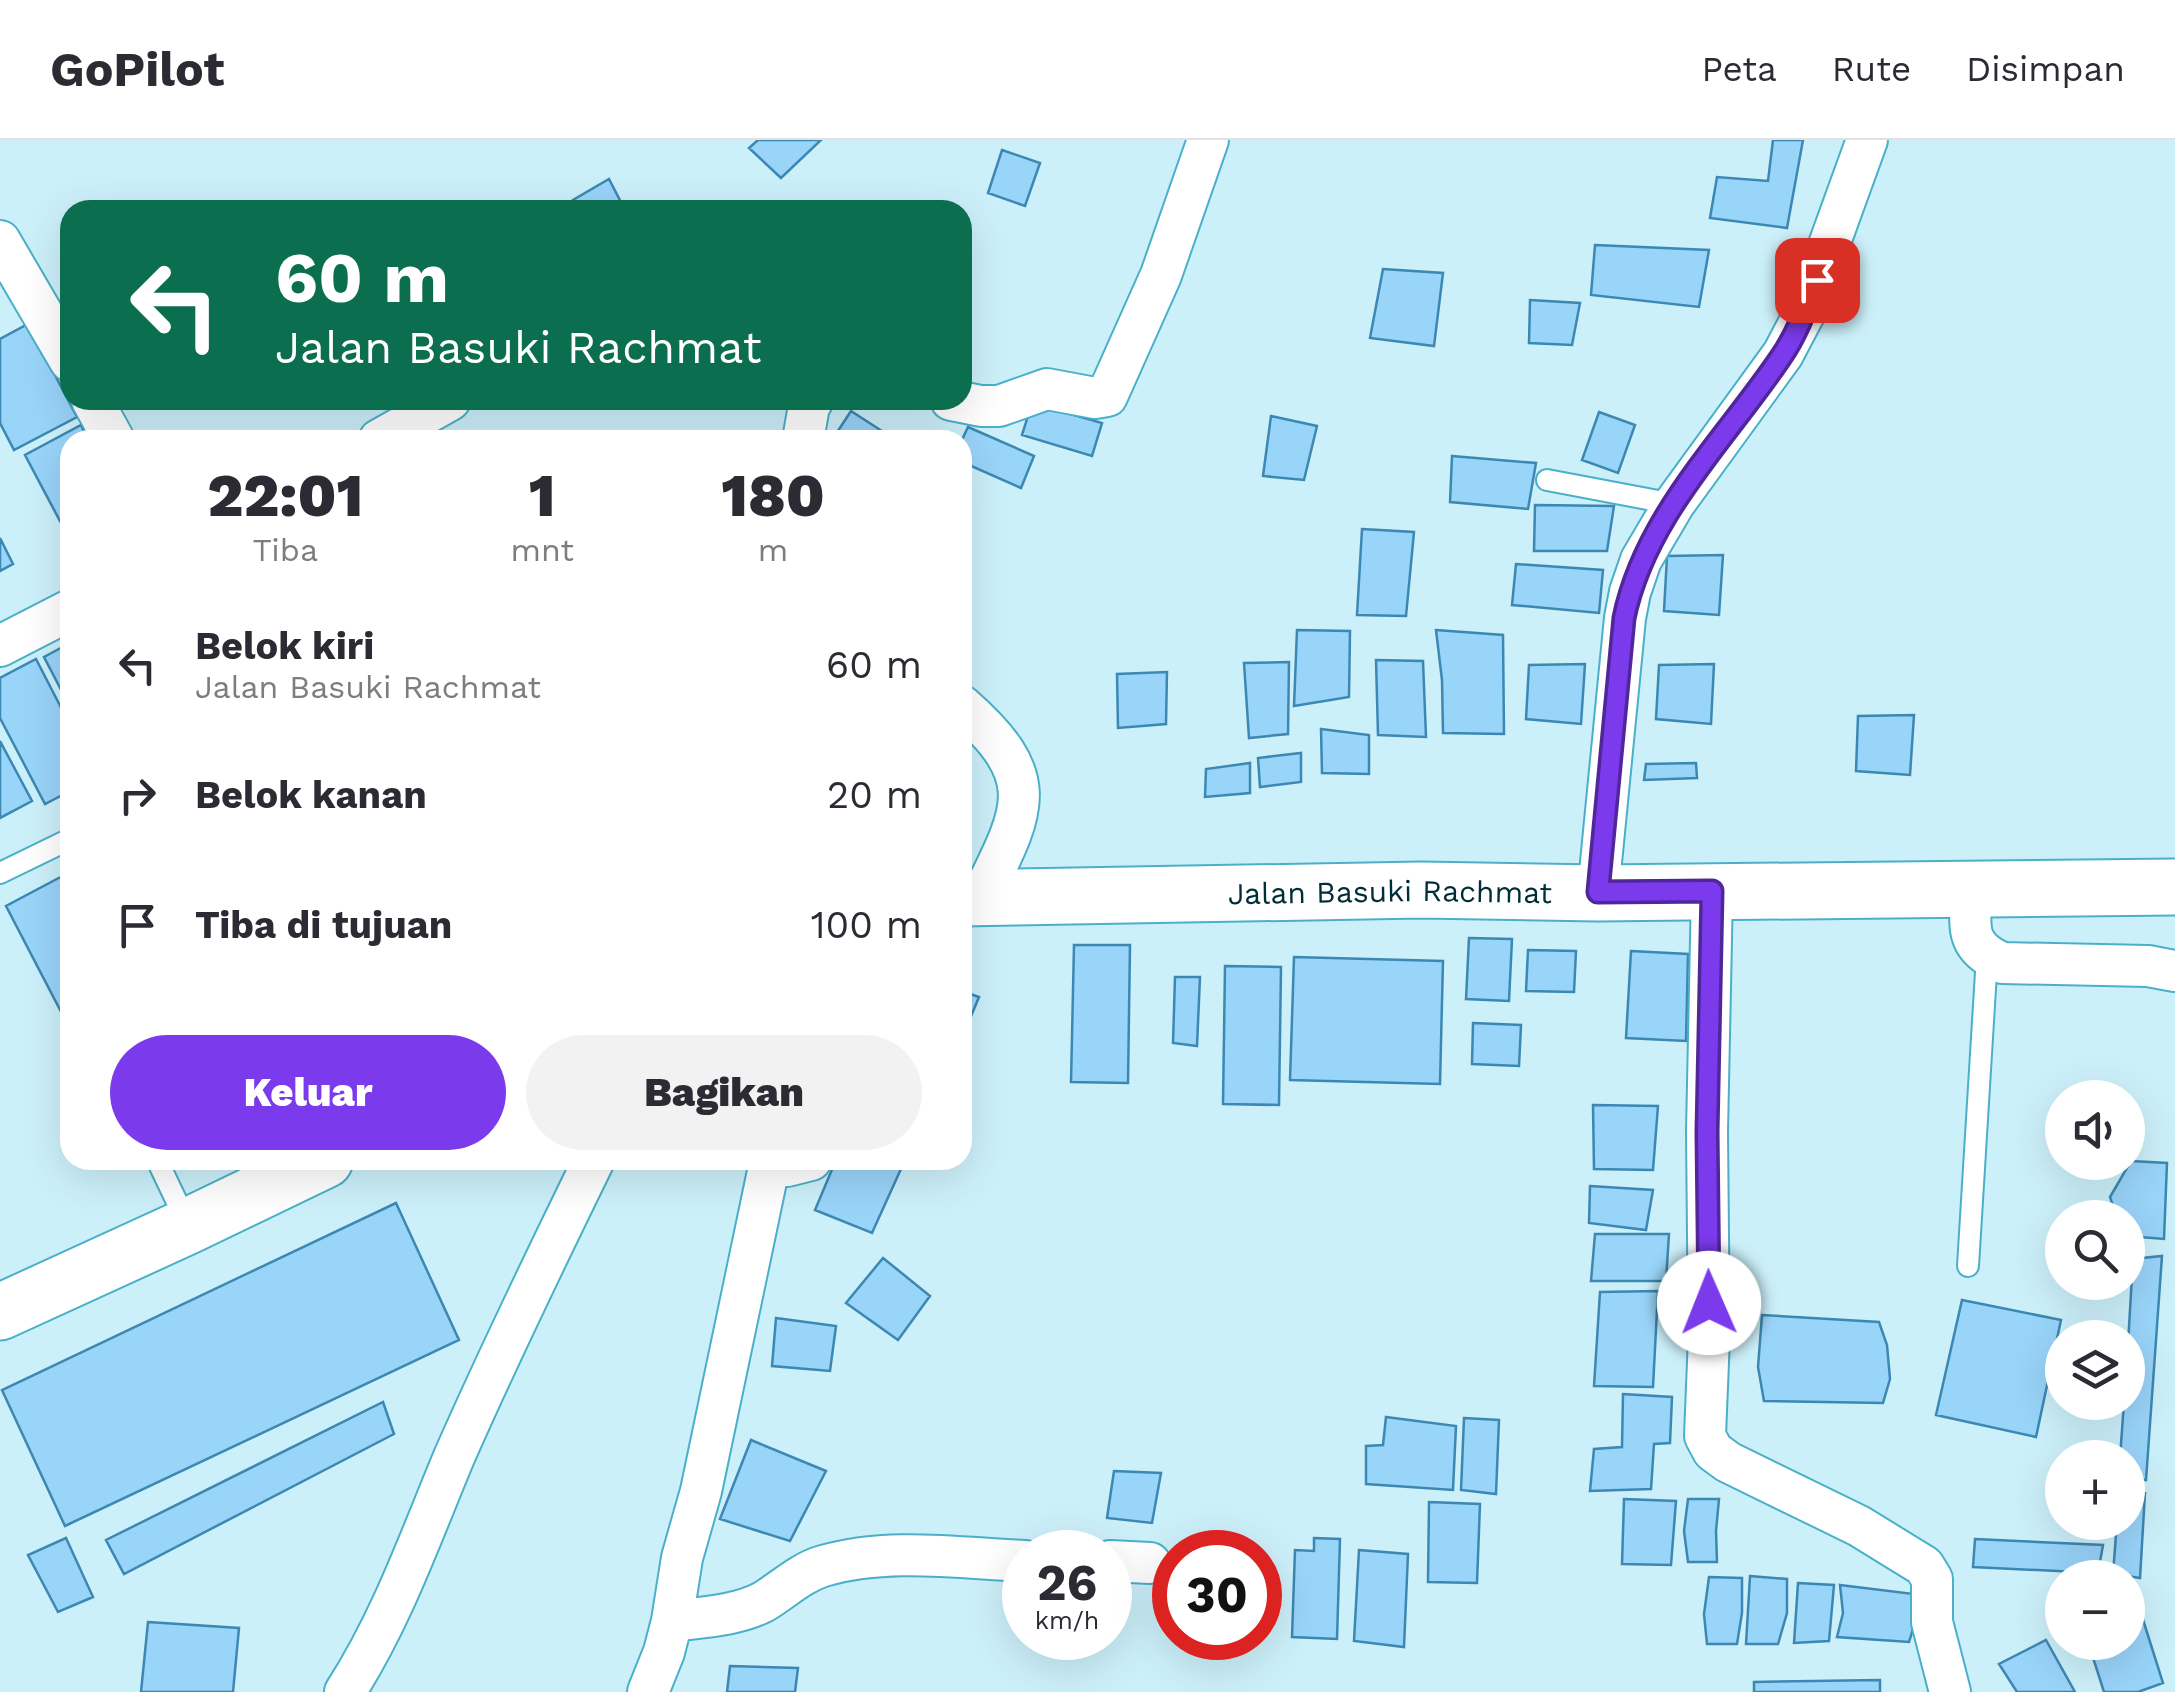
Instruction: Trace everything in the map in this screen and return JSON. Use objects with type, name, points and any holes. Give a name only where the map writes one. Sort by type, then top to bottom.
[{"type":"highway","name":"Jalan Basuki Rachmat","points":[[972,897],[1421,890],[2175,887]]},
{"type":"highway","points":[[0,1312],[304,1170]]},
{"type":"street","points":[[972,404],[999,406],[1047,390],[1095,398],[1107,396],[1161,274],[1208,140]]},
{"type":"street","points":[[1598,892],[1627,605],[1642,560],[1674,504],[1784,354],[1810,297],[1867,140]]},
{"type":"street","points":[[0,241],[12,289],[60,349]]},
{"type":"street","points":[[397,430],[432,410]]},
{"type":"street","points":[[0,646],[60,615]]},
{"type":"street","points":[[972,716],[1010,758],[1020,802],[1006,848],[972,897]]},
{"type":"street","points":[[1972,888],[1970,930],[1978,948],[1987,956],[2002,962],[2148,966],[2175,971]]},
{"type":"street","points":[[1712,891],[1705,1436],[1713,1451],[1728,1462],[1859,1526],[1924,1566],[1932,1579],[1932,1622],[1950,1692]]},
{"type":"street","points":[[345,1692],[385,1621],[524,1302],[589,1170]]},
{"type":"street","points":[[648,1692],[672,1621],[682,1558],[701,1492],[766,1170]]},
{"type":"street","points":[[672,1621],[742,1611],[813,1570],[852,1559],[919,1555],[1002,1560]]},
{"type":"street","points":[[1132,1562],[1150,1563]]},
{"type":"lane","points":[[1547,480],[1674,504]]},
{"type":"lane","points":[[0,873],[60,844]]},
{"type":"lane","points":[[1968,1266],[1987,956]]},
{"type":"lane","points":[[162,1170],[188,1226]]},
{"type":"building","points":[[758,140],[821,140],[781,178],[749,148]]},
{"type":"building","points":[[1773,140],[1803,140],[1787,228],[1710,218],[1717,177],[1768,181]]},
{"type":"building","points":[[1002,150],[1040,163],[1025,206],[988,193]]},
{"type":"building","points":[[609,179],[620,200],[573,200]]},
{"type":"building","points":[[1595,245],[1709,250],[1699,307],[1591,295]]},
{"type":"building","points":[[1383,269],[1443,273],[1434,346],[1370,338]]},
{"type":"building","points":[[1530,300],[1580,303],[1572,345],[1529,343]]},
{"type":"building","points":[[28,324],[60,385],[60,410],[73,410],[77,417],[14,450],[0,423],[0,339]]},
{"type":"building","points":[[1032,403],[1102,423],[1092,456],[1022,435]]},
{"type":"building","points":[[851,411],[880,430],[839,430]]},
{"type":"building","points":[[1599,412],[1635,425],[1618,473],[1582,460]]},
{"type":"building","points":[[1271,416],[1317,426],[1304,480],[1263,476]]},
{"type":"building","points":[[968,427],[1034,456],[1021,488],[972,466],[972,430],[967,430]]},
{"type":"building","points":[[60,436],[60,521],[25,455]]},
{"type":"building","points":[[1452,456],[1536,463],[1528,509],[1450,502]]},
{"type":"building","points":[[1535,505],[1614,506],[1607,551],[1534,551]]},
{"type":"building","points":[[1362,529],[1414,532],[1406,616],[1357,615]]},
{"type":"building","points":[[0,538],[13,564],[0,571]]},
{"type":"building","points":[[1723,555],[1719,615],[1664,611],[1667,556]]},
{"type":"building","points":[[1516,564],[1603,570],[1599,613],[1512,605]]},
{"type":"building","points":[[1297,630],[1350,631],[1349,697],[1294,706]]},
{"type":"building","points":[[1436,630],[1503,635],[1504,734],[1443,733]]},
{"type":"building","points":[[60,648],[60,688],[44,657]]},
{"type":"building","points":[[36,659],[60,706],[60,796],[45,804],[0,718],[0,678]]},
{"type":"building","points":[[1376,660],[1423,661],[1426,737],[1378,735]]},
{"type":"building","points":[[1289,662],[1288,734],[1249,738],[1244,663]]},
{"type":"building","points":[[1585,664],[1581,724],[1526,719],[1529,665]]},
{"type":"building","points":[[1714,664],[1711,724],[1656,719],[1659,665]]},
{"type":"building","points":[[1167,672],[1166,724],[1118,728],[1117,674]]},
{"type":"building","points":[[1914,715],[1910,775],[1856,771],[1858,716]]},
{"type":"building","points":[[1321,729],[1369,735],[1369,774],[1322,773]]},
{"type":"building","points":[[0,741],[32,801],[0,818]]},
{"type":"building","points":[[1301,753],[1301,782],[1260,787],[1258,758]]},
{"type":"building","points":[[1250,763],[1250,793],[1205,797],[1206,769]]},
{"type":"building","points":[[1696,763],[1697,778],[1644,780],[1646,764]]},
{"type":"building","points":[[60,877],[60,1010],[6,906]]},
{"type":"building","points":[[1469,938],[1512,939],[1509,1001],[1466,999]]},
{"type":"building","points":[[1074,945],[1130,945],[1128,1083],[1071,1082]]},
{"type":"building","points":[[1528,950],[1576,951],[1574,992],[1526,991]]},
{"type":"building","points":[[1631,951],[1688,954],[1686,1041],[1626,1038]]},
{"type":"building","points":[[1294,957],[1443,961],[1440,1084],[1290,1080]]},
{"type":"building","points":[[1225,966],[1281,967],[1279,1105],[1223,1104]]},
{"type":"building","points":[[1175,977],[1200,977],[1197,1046],[1173,1043]]},
{"type":"building","points":[[972,995],[979,997],[972,1014]]},
{"type":"building","points":[[1473,1023],[1521,1025],[1519,1066],[1472,1064]]},
{"type":"building","points":[[1593,1105],[1658,1106],[1653,1170],[1594,1169]]},
{"type":"building","points":[[2145,1162],[2167,1163],[2164,1239],[2145,1237],[2145,1200],[2110,1197],[2120,1180],[2145,1180]]},
{"type":"building","points":[[832,1170],[900,1170],[872,1233],[815,1210]]},
{"type":"building","points":[[1590,1186],[1653,1190],[1646,1230],[1589,1223]]},
{"type":"building","points":[[396,1203],[459,1340],[65,1526],[2,1390]]},
{"type":"building","points":[[1595,1234],[1669,1234],[1666,1281],[1591,1281]]},
{"type":"building","points":[[2162,1256],[2146,1480],[2145,1440],[2121,1440],[2123,1420],[2145,1420],[2145,1320],[2129,1320],[2131,1300],[2145,1300],[2145,1258]]},
{"type":"building","points":[[883,1258],[930,1296],[898,1340],[846,1303]]},
{"type":"building","points":[[1658,1291],[1653,1387],[1594,1386],[1600,1292]]},
{"type":"building","points":[[1962,1300],[2061,1320],[2045,1320],[2045,1395],[2036,1437],[1936,1415]]},
{"type":"building","points":[[1762,1315],[1879,1322],[1887,1345],[1890,1379],[1883,1403],[1764,1401],[1758,1367]]},
{"type":"building","points":[[776,1318],[836,1326],[830,1371],[772,1366]]},
{"type":"building","points":[[1623,1394],[1672,1397],[1670,1443],[1654,1444],[1651,1489],[1590,1491],[1594,1449],[1622,1447]]},
{"type":"building","points":[[383,1402],[394,1434],[124,1574],[106,1540]]},
{"type":"building","points":[[1386,1417],[1456,1426],[1453,1490],[1366,1484],[1366,1446],[1383,1445]]},
{"type":"building","points":[[1464,1418],[1499,1420],[1496,1494],[1461,1490]]},
{"type":"building","points":[[751,1440],[826,1471],[790,1541],[720,1519]]},
{"type":"building","points":[[1114,1471],[1161,1473],[1152,1523],[1107,1518]]},
{"type":"building","points":[[1624,1499],[1676,1501],[1671,1565],[1622,1564]]},
{"type":"building","points":[[1688,1499],[1719,1499],[1717,1562],[1688,1562],[1684,1531]]},
{"type":"building","points":[[1429,1502],[1480,1504],[1477,1583],[1428,1582]]},
{"type":"building","points":[[66,1538],[93,1597],[58,1612],[28,1555]]},
{"type":"building","points":[[1314,1538],[1340,1539],[1337,1639],[1292,1637],[1295,1550],[1314,1551]]},
{"type":"building","points":[[1975,1539],[2103,1545],[2100,1560],[2045,1560],[2045,1570],[1973,1567]]},
{"type":"building","points":[[2116,1540],[2142,1540],[2141,1560],[2114,1560]]},
{"type":"building","points":[[1359,1550],[1408,1554],[1404,1647],[1354,1641]]},
{"type":"building","points":[[1750,1576],[1787,1579],[1787,1613],[1778,1644],[1746,1644]]},
{"type":"building","points":[[1709,1577],[1742,1578],[1737,1644],[1707,1644],[1704,1614]]},
{"type":"building","points":[[1798,1583],[1834,1585],[1829,1641],[1794,1643]]},
{"type":"building","points":[[1840,1585],[1914,1594],[1916,1620],[1909,1642],[1837,1637],[1843,1613]]},
{"type":"building","points":[[148,1622],[239,1628],[233,1692],[141,1692]]},
{"type":"building","points":[[2145,1626],[2163,1683],[2138,1692],[2104,1692],[2094,1660],[2145,1660]]},
{"type":"building","points":[[2045,1641],[2045,1660],[2057,1660],[2075,1692],[2017,1692],[1999,1664]]},
{"type":"building","points":[[730,1666],[798,1668],[795,1692],[727,1692]]},
{"type":"building","points":[[1880,1680],[1880,1692],[1754,1692],[1754,1682]]},
{"type":"route","points":[[1709,1303],[1707,1132],[1712,891],[1598,892],[1624,618],[1642,560],[1674,504],[1784,354],[1817,280]]}]
